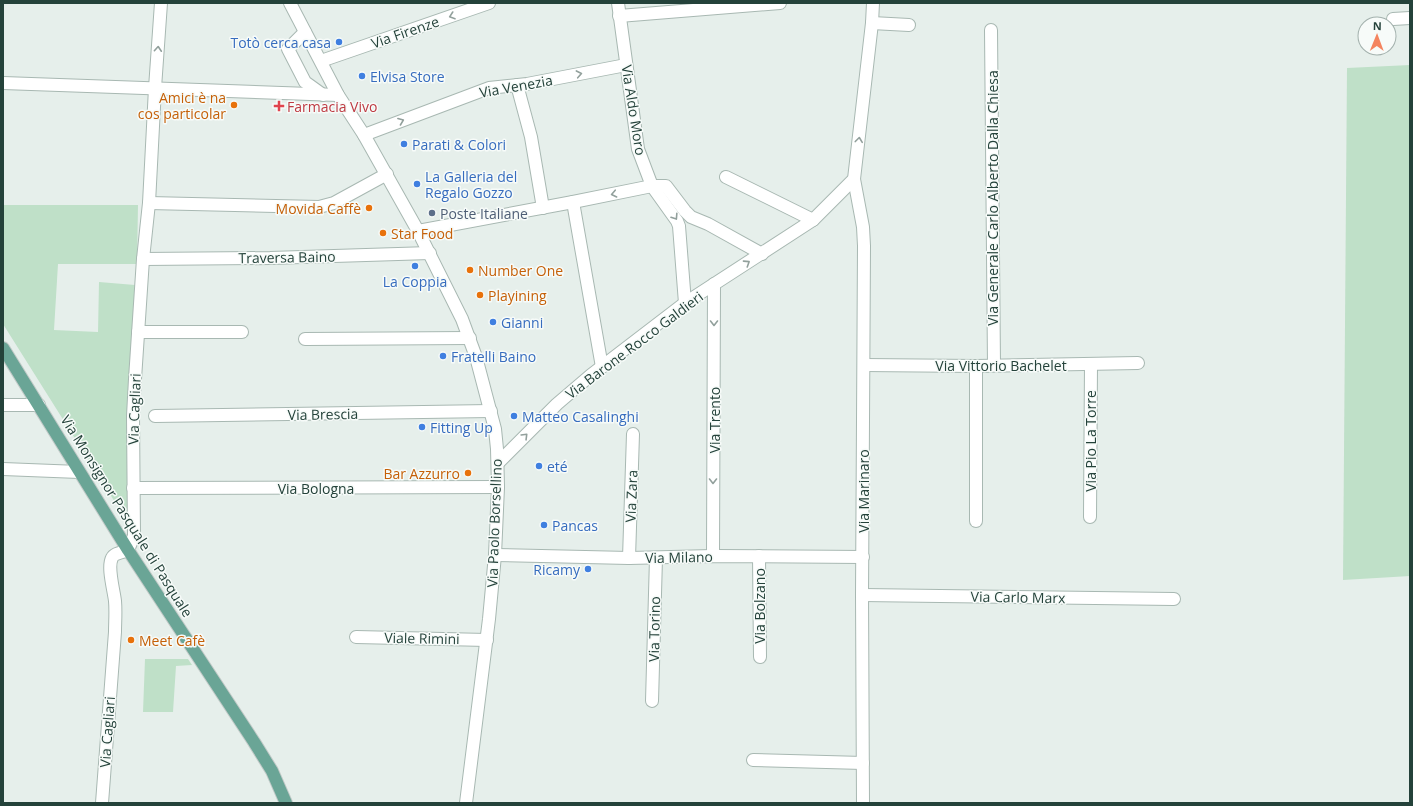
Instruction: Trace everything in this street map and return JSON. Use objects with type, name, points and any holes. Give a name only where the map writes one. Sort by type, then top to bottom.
[{"type":"main road","name":"Via Monsignor Pasquale di Pasquale","points":[[3,348],[128,550],[254,742],[272,771],[286,803]]},
{"type":"street","name":"Via Cagliari","points":[[102,803],[115,625],[115,600],[111,575],[111,561],[114,556],[128,550],[134,536],[133,416],[143,259],[149,203],[161,3]]},
{"type":"street","name":"Via Paolo Borsellino","points":[[290,3],[338,95],[387,174],[430,253],[470,338],[495,429],[498,463],[495,555],[487,640],[466,803]]},
{"type":"street","name":"Via Firenze","points":[[321,61],[486,3]]},
{"type":"street","name":"Via Aldo Moro","points":[[618,3],[638,149],[652,186],[678,221],[680,226],[686,303]]},
{"type":"street","points":[[619,16],[780,3]]},
{"type":"street","points":[[854,179],[873,3]]},
{"type":"street","points":[[1397,19],[1410,18]]},
{"type":"street","points":[[872,23],[909,26]]},
{"type":"street","name":"Via Generale Carlo Alberto Dalla Chiesa","points":[[991,30],[994,365]]},
{"type":"street","points":[[305,32],[288,49],[305,82],[323,95]]},
{"type":"street","name":"Via Venezia","points":[[364,135],[489,88],[528,84],[626,65]]},
{"type":"street","points":[[3,83],[338,95]]},
{"type":"street","points":[[517,85],[530,137],[543,208]]},
{"type":"street","points":[[149,203],[319,207],[334,203],[387,174]]},
{"type":"street","points":[[726,177],[812,220]]},
{"type":"street","name":"Via Barone Rocco Galdieri","points":[[498,463],[557,404],[602,366],[686,303],[812,220],[854,179]]},
{"type":"street","name":"Via Marinaro","points":[[854,179],[863,227],[864,246],[862,595],[863,803]]},
{"type":"street","points":[[418,231],[652,186],[666,186],[691,217],[708,224],[762,254]]},
{"type":"street","points":[[573,202],[602,366]]},
{"type":"street","name":"Traversa Baino","points":[[143,259],[270,258],[430,253]]},
{"type":"street","name":"Via Trento","points":[[713,556],[714,284]]},
{"type":"street","points":[[138,332],[242,332]]},
{"type":"street","points":[[305,339],[470,338]]},
{"type":"street","name":"Via Vittorio Bachelet","points":[[864,365],[976,366],[1138,363]]},
{"type":"street","name":"Via Pio La Torre","points":[[1090,517],[1091,364]]},
{"type":"street","points":[[976,366],[976,521]]},
{"type":"street","points":[[3,405],[39,405]]},
{"type":"street","name":"Via Brescia","points":[[155,416],[490,412]]},
{"type":"street","name":"Via Zara","points":[[629,558],[633,434]]},
{"type":"street","points":[[3,469],[79,472]]},
{"type":"street","name":"Via Bologna","points":[[133,488],[498,487]]},
{"type":"street","name":"Via Milano","points":[[495,555],[629,558],[713,556],[863,557]]},
{"type":"street","name":"Via Bolzano","points":[[759,556],[760,657]]},
{"type":"street","name":"Via Torino","points":[[652,701],[656,558]]},
{"type":"street","name":"Via Carlo Marx","points":[[862,595],[1174,599]]},
{"type":"street","name":"Viale Rimini","points":[[356,637],[487,640]]},
{"type":"street","points":[[753,760],[863,763]]},
{"type":"green space","points":[[1410,65],[1410,576],[1343,580],[1347,68]]},
{"type":"green space","points":[[3,205],[138,205],[137,264],[58,264],[54,330],[98,332],[99,282],[135,285],[130,409],[130,526],[3,324]]},
{"type":"green space","points":[[145,659],[188,659],[192,665],[176,666],[173,712],[143,712]]},
{"type":"place","name":"Totò cerca casa","points":[[339,42]]},
{"type":"place","name":"Elvisa Store","points":[[362,76]]},
{"type":"place","name":"Amici è na cos particolar","points":[[234,105]]},
{"type":"place","name":"Farmacia Vivo","points":[[279,106]]},
{"type":"place","name":"Parati & Colori","points":[[404,144]]},
{"type":"place","name":"La Galleria del Regalo Gozzo","points":[[417,184]]},
{"type":"place","name":"Movida Caffè","points":[[369,208]]},
{"type":"place","name":"Poste Italiane","points":[[432,213]]},
{"type":"place","name":"Star Food","points":[[383,233]]},
{"type":"place","name":"La Coppia","points":[[415,266]]},
{"type":"place","name":"Number One","points":[[470,270]]},
{"type":"place","name":"Playining","points":[[480,295]]},
{"type":"place","name":"Gianni","points":[[493,322]]},
{"type":"place","name":"Fratelli Baino","points":[[443,356]]},
{"type":"place","name":"Matteo Casalinghi","points":[[514,416]]},
{"type":"place","name":"Fitting Up","points":[[422,427]]},
{"type":"place","name":"eté","points":[[539,466]]},
{"type":"place","name":"Bar Azzurro","points":[[468,473]]},
{"type":"place","name":"Pancas","points":[[544,525]]},
{"type":"place","name":"Ricamy","points":[[588,569]]},
{"type":"place","name":"Meet Cafè","points":[[131,640]]}]
